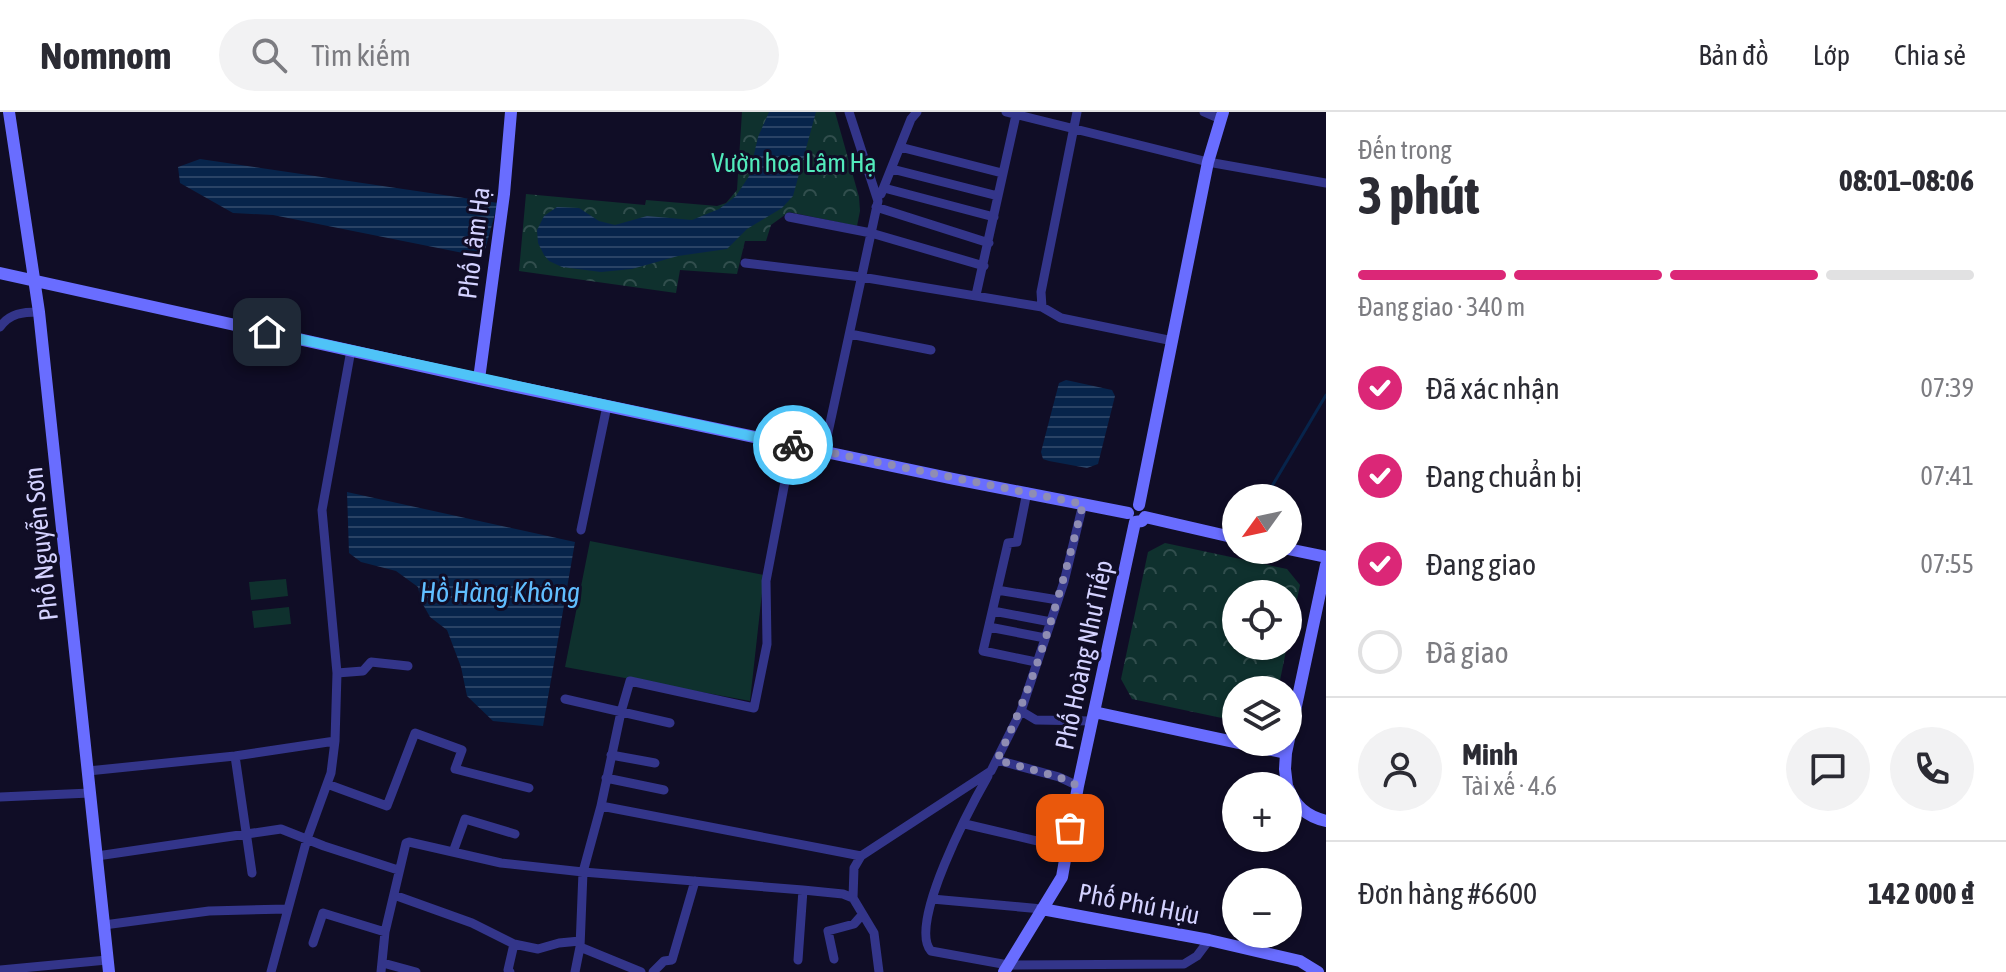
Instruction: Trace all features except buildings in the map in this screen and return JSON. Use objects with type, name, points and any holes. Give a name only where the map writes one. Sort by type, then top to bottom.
[{"type":"street","name":"Phố Nguyễn Sơn","points":[[9,112],[39,312],[108,966]]},
{"type":"street","name":"Phố Lâm Hạ","points":[[479,379],[504,194],[511,112]]},
{"type":"street","points":[[849,112],[877,204]]},
{"type":"street","points":[[824,451],[877,204],[911,119],[917,112]]},
{"type":"street","points":[[1042,307],[1041,292],[1077,112]]},
{"type":"street","points":[[1204,112],[1222,116]]},
{"type":"street","points":[[976,295],[994,217],[1011,113],[1208,162],[1326,183]]},
{"type":"street","name":"Phố Hoàng Như Tiếp","points":[[1006,968],[1062,877],[1078,786],[1208,162],[1222,116]]},
{"type":"street","points":[[900,147],[1002,173]]},
{"type":"street","points":[[892,169],[998,196]]},
{"type":"street","points":[[884,188],[994,217]]},
{"type":"street","points":[[877,204],[989,243]]},
{"type":"street","points":[[789,217],[871,233],[984,266]]},
{"type":"street","points":[[745,263],[861,277],[1042,307],[1061,318],[1173,341]]},
{"type":"street","points":[[0,273],[479,379],[1137,514],[1222,535]]},
{"type":"street","points":[[0,327],[14,315],[39,312]]},
{"type":"street","points":[[850,334],[931,350]]},
{"type":"street","points":[[271,972],[307,839],[327,784],[335,741],[337,673],[322,510],[351,350]]},
{"type":"street","points":[[581,530],[607,406]]},
{"type":"street","points":[[575,972],[580,944],[583,872],[630,681],[754,708],[767,644],[766,581],[792,445]]},
{"type":"street","points":[[1027,492],[1017,542],[1008,543],[983,651],[1036,662]]},
{"type":"street","points":[[1083,504],[1058,600],[1021,711],[946,859],[925,924],[927,948],[1006,968],[1073,968],[1184,964],[1197,956],[1209,940]]},
{"type":"street","points":[[1302,552],[1326,557]]},
{"type":"street","points":[[1302,678],[1326,565]]},
{"type":"street","points":[[997,590],[1058,600]]},
{"type":"street","points":[[993,611],[1051,622]]},
{"type":"street","points":[[989,627],[1045,638]]},
{"type":"street","points":[[337,673],[363,671],[371,662],[408,666]]},
{"type":"street","points":[[565,699],[670,723]]},
{"type":"street","points":[[1021,711],[1036,720],[1093,717],[1222,741]]},
{"type":"street","points":[[327,784],[387,806],[415,733],[462,750],[455,769],[529,788]]},
{"type":"street","points":[[88,771],[235,756],[335,741]]},
{"type":"street","points":[[611,755],[655,763]]},
{"type":"street","points":[[235,756],[252,873]]},
{"type":"street","points":[[997,760],[1059,777],[1078,786]]},
{"type":"street","points":[[879,972],[874,933],[853,898],[854,868],[861,856],[991,771]]},
{"type":"street","points":[[606,778],[664,790]]},
{"type":"street","points":[[0,797],[90,793]]},
{"type":"street","points":[[601,806],[861,856]]},
{"type":"street","points":[[1302,809],[1326,821]]},
{"type":"street","points":[[453,852],[465,819],[515,834]]},
{"type":"street","points":[[965,824],[1067,848]]},
{"type":"street","points":[[97,856],[281,829],[398,870]]},
{"type":"street","points":[[416,972],[382,968],[385,932],[407,842],[501,863],[803,890],[853,898]]},
{"type":"street","points":[[653,972],[664,961],[672,960],[695,881]]},
{"type":"street","points":[[798,960],[803,890]]},
{"type":"street","points":[[394,895],[472,923],[514,944],[538,949],[559,943],[580,944],[641,972]]},
{"type":"street","points":[[932,899],[1042,909]]},
{"type":"street","points":[[104,925],[209,911],[287,909]]},
{"type":"street","name":"Phố Phú Hựu","points":[[1042,909],[1209,940],[1318,972]]},
{"type":"street","points":[[313,943],[323,913],[385,932]]},
{"type":"street","points":[[834,959],[828,931],[854,924],[862,915]]},
{"type":"street","points":[[510,972],[514,944]]},
{"type":"street","points":[[0,970],[108,966]]},
{"type":"green space","name":"Vườn hoa Lâm Hạ","points":[[742,112],[835,112],[859,197],[857,226],[789,212],[771,225],[766,241],[745,241],[737,274],[680,270],[676,293],[519,271],[526,194],[645,205],[646,200],[717,206],[726,203],[737,190]]},
{"type":"green space","points":[[590,541],[764,575],[750,701],[565,667]]},
{"type":"green space","points":[[1165,543],[1222,555],[1222,564],[1264,564],[1287,569],[1296,580],[1222,580],[1222,660],[1284,660],[1281,676],[1222,676],[1222,718],[1132,699],[1121,679],[1148,552]]},
{"type":"green space","points":[[286,579],[288,596],[251,600],[249,582]]},
{"type":"green space","points":[[289,607],[291,624],[254,628],[252,611]]},
{"type":"water","points":[[769,112],[816,112],[793,196],[782,208],[747,229],[727,249],[678,256],[632,269],[601,272],[562,267],[544,255],[538,243],[537,230],[544,216],[557,207],[579,208],[599,221],[615,225],[647,216],[692,220],[719,209],[736,196],[749,176],[758,137]]},
{"type":"water","points":[[200,159],[498,203],[483,257],[273,215],[233,213],[180,183],[178,167]]},
{"type":"water","points":[[1066,380],[1112,390],[1115,396],[1098,464],[1087,468],[1043,459],[1041,452],[1059,383]]},
{"type":"water","name":"Hồ Hàng Không","points":[[347,492],[575,542],[543,726],[493,721],[467,696],[461,667],[447,630],[430,617],[421,601],[418,587],[396,571],[361,562],[349,553]]},
{"type":"waterway","points":[[1273,484],[1326,395]]},
{"type":"way so far","points":[[793,445],[1083,504],[1049,628],[1021,711],[997,760],[1059,777],[1078,786],[1070,828]]},
{"type":"route","points":[[267,332],[793,445]]}]
